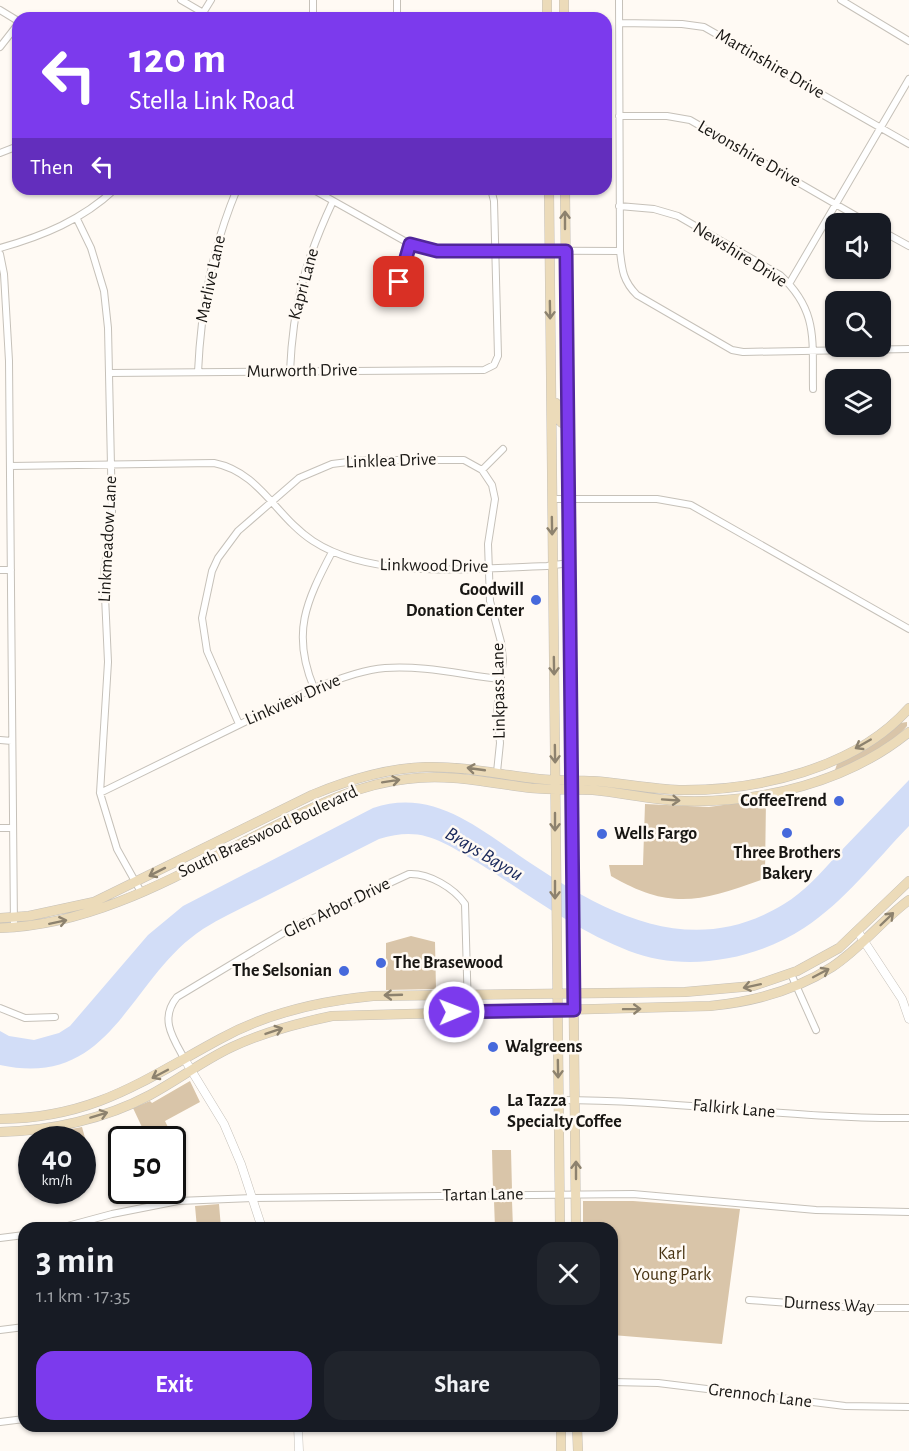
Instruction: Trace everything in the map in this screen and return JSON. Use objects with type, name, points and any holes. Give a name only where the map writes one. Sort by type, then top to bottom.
[{"type":"main road","points":[[549,195],[560,1222]]},
{"type":"main road","points":[[565,195],[576,1222]]},
{"type":"main road","points":[[551,380],[558,419],[562,423],[568,423]]},
{"type":"main road","points":[[553,634],[570,633]]},
{"type":"main road","name":"South Braeswood Boulevard","points":[[634,792],[724,788],[785,777],[823,764],[874,737],[908,712]]},
{"type":"main road","name":"South Braeswood Boulevard","points":[[0,918],[14,923],[39,926],[105,909],[319,804],[378,783],[408,778],[465,778],[571,785],[686,801],[724,798],[786,789],[829,778],[881,754],[909,732]]},
{"type":"main road","points":[[823,764],[829,778]]},
{"type":"main road","name":"South Braeswood Boulevard","points":[[0,928],[94,902],[340,783],[384,772],[424,767],[472,768],[555,785]]},
{"type":"main road","points":[[724,788],[724,798]]},
{"type":"main road","points":[[0,1119],[52,1114],[108,1099],[185,1060],[220,1038],[288,1011],[324,1002],[373,996],[685,992],[753,986],[791,974],[818,962],[858,932],[909,881]]},
{"type":"main road","points":[[52,1114],[54,1126],[124,1107],[149,1096],[231,1047],[298,1023],[361,1014],[685,1007],[746,1002],[797,985],[832,967],[909,900]]},
{"type":"main road","points":[[685,992],[685,1007]]},
{"type":"main road","points":[[288,1011],[298,1023]]},
{"type":"main road","points":[[0,1132],[18,1130]]},
{"type":"main road","points":[[561,1432],[561,1451]]},
{"type":"main road","points":[[578,1432],[578,1451]]},
{"type":"street","points":[[181,0],[201,12]]},
{"type":"street","points":[[619,0],[620,251],[622,275],[627,285],[637,295],[722,345],[743,352],[909,349]]},
{"type":"street","points":[[841,0],[909,41]]},
{"type":"street","name":"Martinshire Drive","points":[[619,23],[682,24],[704,27],[909,144]]},
{"type":"street","points":[[0,47],[12,30]]},
{"type":"street","points":[[789,284],[909,80]]},
{"type":"street","name":"Levonshire Drive","points":[[619,116],[666,116],[690,120],[851,213]]},
{"type":"street","points":[[0,248],[49,232],[77,219],[107,195]]},
{"type":"street","name":"Marlive Lane","points":[[198,372],[204,296],[223,223],[235,195]]},
{"type":"street","points":[[322,195],[410,244],[437,251],[620,251]]},
{"type":"street","points":[[492,195],[495,251]]},
{"type":"street","name":"Kapri Lane","points":[[290,370],[294,312],[316,238],[333,201]]},
{"type":"street","name":"Newshire Drive","points":[[620,206],[654,209],[678,216],[780,275],[800,295],[808,312],[813,351],[813,389]]},
{"type":"street","name":"Linkmeadow Lane","points":[[77,219],[91,248],[104,291],[108,328],[112,513],[104,574],[108,662],[100,793],[110,831],[141,892]]},
{"type":"street","points":[[891,236],[909,246]]},
{"type":"street","points":[[399,282],[410,244]]},
{"type":"street","name":"Murworth Drive","points":[[109,373],[484,370],[494,365],[498,356],[495,251]]},
{"type":"street","points":[[0,254],[4,274],[9,361],[14,923]]},
{"type":"street","points":[[0,361],[9,361]]},
{"type":"street","points":[[482,470],[503,449]]},
{"type":"street","name":"Linklea Drive","points":[[239,724],[207,651],[202,633],[204,602],[218,558],[238,531],[310,472],[345,462],[457,459],[472,463],[482,470]]},
{"type":"street","name":"Linkwood Drive","points":[[10,466],[202,463],[226,465],[251,478],[303,534],[332,552],[379,566],[553,566],[569,563]]},
{"type":"street","name":"Linkpass Lane","points":[[482,470],[492,485],[495,499],[489,534],[488,567],[490,602],[501,642],[497,710],[501,743],[497,772]]},
{"type":"street","points":[[552,499],[657,499],[690,506],[909,629]]},
{"type":"street","points":[[314,688],[303,649],[302,625],[309,599],[332,552]]},
{"type":"street","points":[[0,570],[10,570]]},
{"type":"street","name":"Linkview Drive","points":[[100,793],[314,688],[373,670],[397,668],[500,679]]},
{"type":"street","points":[[0,740],[12,741]]},
{"type":"street","points":[[0,828],[13,828]]},
{"type":"street","name":"Glen Arbor Drive","points":[[185,1060],[174,1040],[168,1022],[169,1009],[177,997],[290,929],[409,874],[430,878],[455,894],[465,904],[468,1011]]},
{"type":"street","points":[[858,932],[902,999],[909,1018]]},
{"type":"street","points":[[791,974],[816,1030]]},
{"type":"street","points":[[0,1008],[25,1018],[55,1017]]},
{"type":"street","points":[[185,1060],[224,1124],[242,1164],[260,1222]]},
{"type":"street","name":"Falkirk Lane","points":[[558,1101],[667,1102],[855,1118],[909,1118]]},
{"type":"street","name":"Tartan Lane","points":[[82,1222],[178,1201],[559,1194],[684,1197],[816,1210],[909,1212]]},
{"type":"street","points":[[0,1238],[18,1236]]},
{"type":"street","name":"Durness Way","points":[[748,1300],[825,1306],[909,1308]]},
{"type":"street","points":[[0,1330],[18,1328]]},
{"type":"street","name":"Grennoch Lane","points":[[618,1382],[658,1383],[845,1406],[909,1407]]},
{"type":"street","points":[[0,1422],[18,1420]]},
{"type":"street","points":[[298,1432],[299,1451]]},
{"type":"green space","points":[[907,722],[907,726],[901,732],[874,753],[843,769],[835,770],[837,764],[900,723]]},
{"type":"green space","points":[[766,799],[765,873],[761,880],[721,893],[686,899],[651,894],[611,876],[609,865],[643,865],[645,804],[709,807]]},
{"type":"green space","points":[[411,936],[435,942],[436,989],[386,990],[386,943]]},
{"type":"green space","points":[[190,1081],[200,1102],[165,1121],[167,1126],[141,1126],[133,1108],[150,1101],[152,1103]]},
{"type":"green space","points":[[492,1150],[511,1150],[512,1190],[493,1190]]},
{"type":"green space","points":[[494,1201],[512,1201],[513,1222],[495,1222]]},
{"type":"green space","name":"Karl Young Park","points":[[583,1201],[633,1201],[740,1209],[722,1344],[618,1335],[618,1222],[583,1222]]},
{"type":"green space","points":[[219,1204],[220,1222],[196,1222],[195,1206]]},
{"type":"water","name":"Brays Bayou","points":[[909,780],[909,826],[859,880],[833,906],[804,928],[785,939],[742,955],[696,962],[651,958],[629,951],[571,923],[480,864],[443,843],[421,835],[394,835],[379,839],[203,929],[177,950],[116,1025],[94,1046],[69,1061],[38,1068],[0,1065],[0,1031],[9,1036],[34,1040],[59,1033],[70,1026],[148,935],[183,906],[373,808],[394,803],[432,806],[467,821],[548,875],[612,910],[645,922],[679,929],[713,929],[748,921],[784,904],[798,894]]},
{"type":"place","name":"Goodwill Donation Center","points":[[536,600]]},
{"type":"place","name":"CoffeeTrend","points":[[839,801]]},
{"type":"place","name":"Three Brothers Bakery","points":[[787,833]]},
{"type":"place","name":"Wells Fargo","points":[[602,834]]},
{"type":"place","name":"The Brasewood","points":[[381,963]]},
{"type":"place","name":"The Selsonian","points":[[344,971]]},
{"type":"place","name":"Walgreens","points":[[493,1047]]},
{"type":"place","name":"La Tazza Specialty Coffee","points":[[495,1111]]},
{"type":"route","points":[[399,282],[410,244],[437,251],[566,251],[574,1010],[454,1012]]}]
